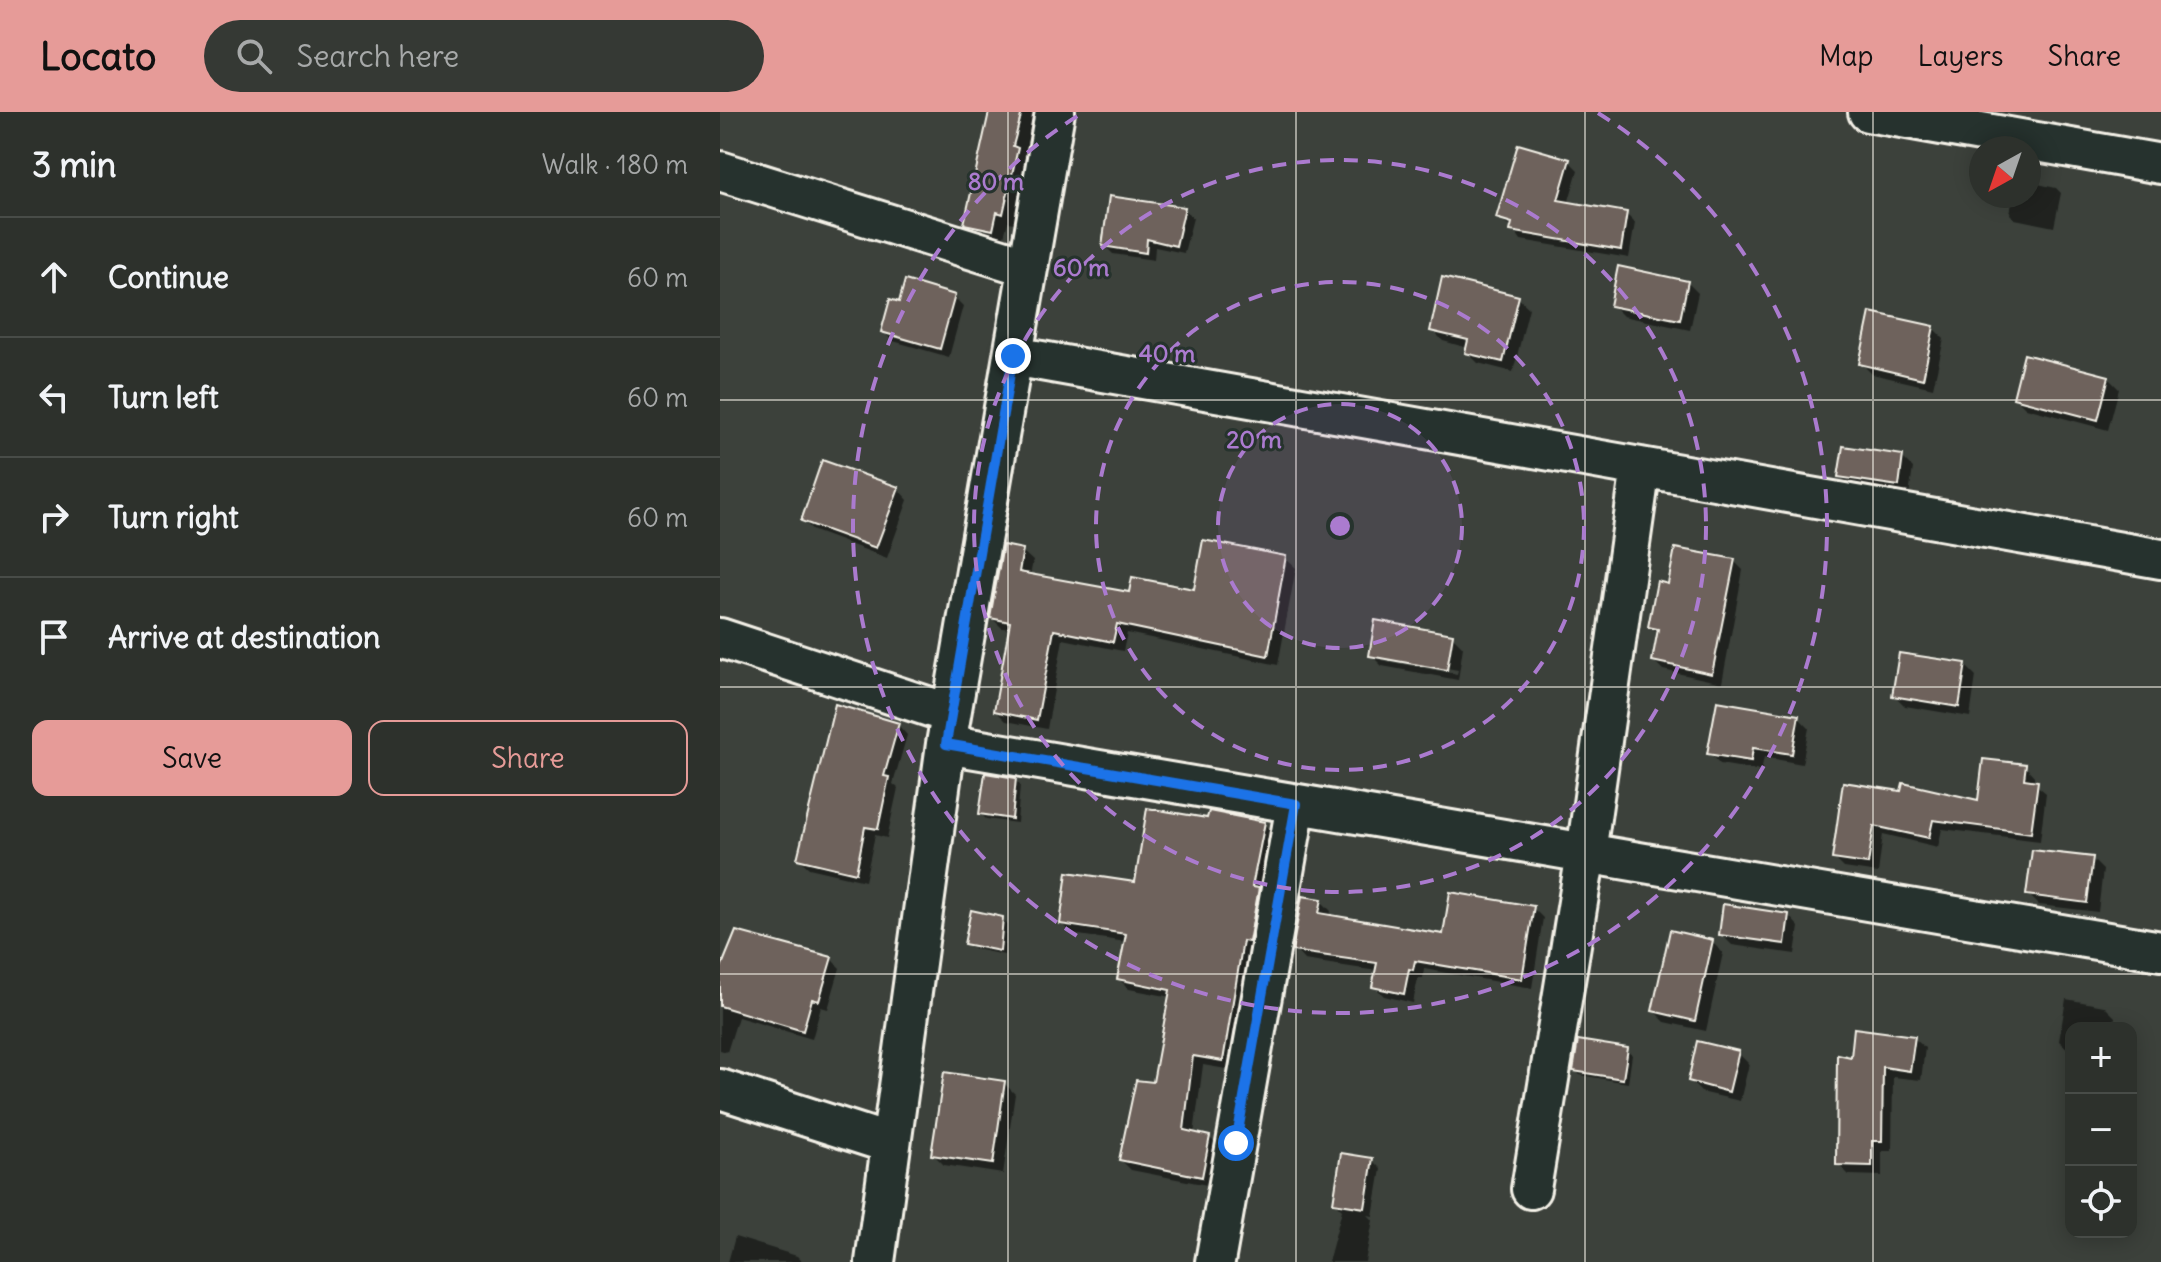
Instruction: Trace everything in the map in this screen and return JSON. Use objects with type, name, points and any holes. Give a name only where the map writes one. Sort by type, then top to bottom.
[{"type":"street","points":[[875,1262],[949,729],[1055,112]]},
{"type":"street","points":[[1868,112],[2161,164]]},
{"type":"street","points":[[720,171],[1028,267]]},
{"type":"street","points":[[1013,356],[2161,559]]},
{"type":"street","points":[[1531,1189],[1586,853],[1641,467]]},
{"type":"street","points":[[720,638],[949,729],[1296,804],[2161,951]]},
{"type":"street","points":[[1215,1262],[1296,804]]},
{"type":"street","points":[[720,1089],[891,1144]]},
{"type":"building","points":[[989,112],[1022,112],[1013,146],[1018,148],[1003,214],[997,212],[993,230],[964,224]]},
{"type":"building","points":[[1518,144],[1570,159],[1558,200],[1627,212],[1621,250],[1510,231],[1512,223],[1496,218]]},
{"type":"building","points":[[1109,196],[1185,207],[1176,246],[1147,239],[1146,253],[1102,246]]},
{"type":"building","points":[[1618,266],[1688,281],[1680,320],[1610,306]]},
{"type":"building","points":[[1442,277],[1519,296],[1503,362],[1465,353],[1468,340],[1430,331]]},
{"type":"building","points":[[905,280],[955,295],[940,349],[881,332],[890,299],[899,302]]},
{"type":"building","points":[[1870,312],[1934,326],[1923,379],[1859,364]]},
{"type":"building","points":[[2024,354],[2109,376],[2098,420],[2013,398]]},
{"type":"building","points":[[1843,446],[1903,455],[1899,486],[1838,477]]},
{"type":"building","points":[[822,460],[899,487],[876,548],[801,521]]},
{"type":"building","points":[[1203,540],[1286,556],[1268,656],[1117,624],[1113,642],[1054,630],[1037,720],[994,711],[1010,622],[990,618],[1003,545],[1023,549],[1019,572],[1129,592],[1132,577],[1194,589]]},
{"type":"building","points":[[1675,548],[1735,559],[1712,674],[1652,661],[1658,629],[1648,627],[1657,581],[1668,584]]},
{"type":"building","points":[[1375,620],[1453,634],[1447,670],[1369,656]]},
{"type":"building","points":[[1899,653],[1966,663],[1959,707],[1892,696]]},
{"type":"building","points":[[1717,701],[1799,715],[1792,754],[1753,748],[1751,761],[1707,754]]},
{"type":"building","points":[[835,704],[899,723],[884,776],[889,777],[878,829],[865,827],[856,873],[797,859]]},
{"type":"building","points":[[1983,759],[2026,764],[2024,779],[2038,781],[2031,833],[1933,820],[1929,838],[1874,826],[1868,864],[1832,859],[1843,782],[1901,791],[1903,783],[1978,800]]},
{"type":"building","points":[[985,773],[1016,778],[1012,819],[979,814]]},
{"type":"building","points":[[1147,808],[1207,818],[1209,811],[1265,822],[1252,887],[1259,888],[1249,942],[1243,941],[1223,1061],[1193,1056],[1184,1130],[1210,1136],[1202,1177],[1119,1160],[1136,1080],[1153,1082],[1170,990],[1117,979],[1126,934],[1060,924],[1067,872],[1135,882]]},
{"type":"building","points":[[2032,850],[2093,857],[2087,903],[2026,895]]},
{"type":"building","points":[[1450,892],[1534,906],[1522,979],[1415,961],[1413,970],[1409,969],[1404,994],[1372,987],[1377,963],[1292,951],[1302,896],[1322,899],[1319,913],[1443,934]]},
{"type":"building","points":[[1723,904],[1789,914],[1785,944],[1719,935]]},
{"type":"building","points":[[971,910],[1003,917],[1000,951],[964,944]]},
{"type":"building","points":[[1670,930],[1713,940],[1695,1021],[1652,1011]]},
{"type":"building","points":[[736,931],[832,957],[819,1001],[812,999],[803,1031],[720,1006],[720,970]]},
{"type":"building","points":[[1854,1028],[1915,1036],[1910,1071],[1883,1067],[1882,1141],[1872,1141],[1872,1166],[1836,1165],[1837,1054],[1851,1057]]},
{"type":"building","points":[[1578,1040],[1628,1048],[1623,1079],[1573,1071]]},
{"type":"building","points":[[1697,1041],[1739,1051],[1729,1092],[1688,1081]]},
{"type":"building","points":[[944,1072],[1005,1081],[993,1164],[931,1155]]},
{"type":"building","points":[[1341,1153],[1373,1158],[1365,1208],[1333,1203]]},
{"type":"route","points":[[1013,356],[946,744],[1296,804],[1236,1143]]}]
